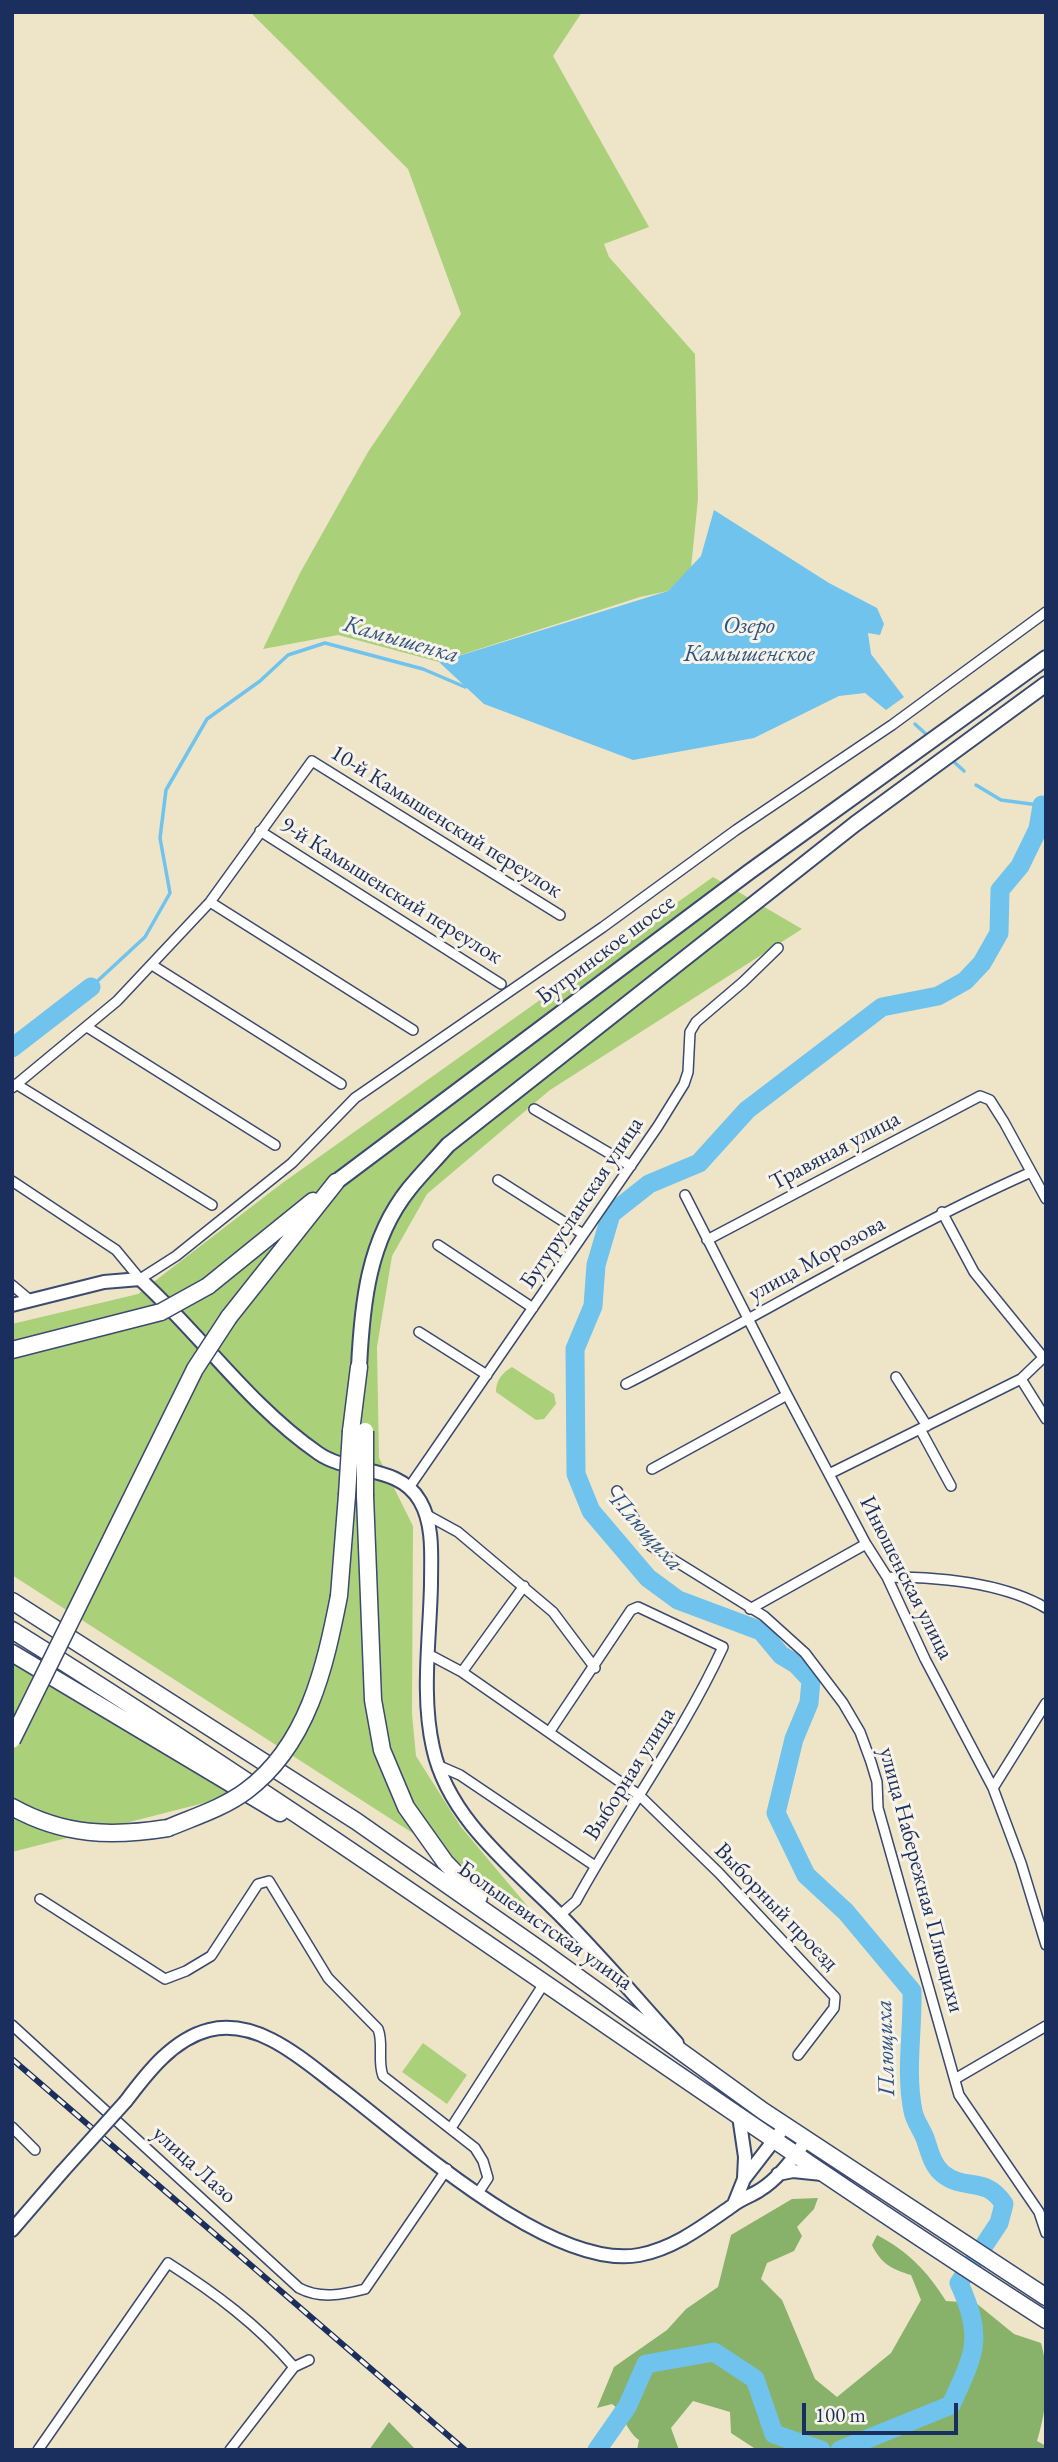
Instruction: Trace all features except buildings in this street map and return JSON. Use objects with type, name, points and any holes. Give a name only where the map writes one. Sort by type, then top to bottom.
[{"type":"highway","points":[[12,1350],[161,1311],[208,1286],[336,1182]]},
{"type":"highway","points":[[12,1740],[195,1369],[229,1317],[336,1182]]},
{"type":"highway","points":[[359,1367],[358,1431],[365,1496],[373,1700],[382,1750],[406,1807],[445,1862],[510,1928]]},
{"type":"highway","points":[[12,1807],[33,1819],[78,1831],[124,1835],[168,1828],[211,1811],[246,1791],[279,1759],[308,1711],[327,1659],[338,1595],[347,1495],[358,1431]]},
{"type":"highway","name":"Большевистская улица","points":[[12,1601],[356,1821],[785,2126],[1046,2297]]},
{"type":"highway","name":"Большевистская улица","points":[[12,1630],[233,1770],[546,1981],[795,2156],[1046,2320]]},
{"type":"highway","points":[[12,1653],[402,1884]]},
{"type":"main road","name":"Бугринское шоссе","points":[[336,1182],[738,880],[1046,658]]},
{"type":"main road","points":[[359,1367],[366,1285],[382,1234],[407,1191],[448,1145],[919,776],[1046,684]]},
{"type":"main road","points":[[12,1305],[104,1282],[140,1279],[176,1312],[284,1429],[322,1456],[380,1473],[410,1486],[428,1516],[432,1549],[428,1714],[437,1765],[473,1828],[560,1915],[688,2056]]},
{"type":"main road","points":[[12,2230],[155,2065],[186,2039],[209,2030],[238,2029],[264,2036],[282,2046],[478,2193],[536,2230],[599,2255],[640,2254],[661,2248],[703,2229],[734,2204],[761,2190],[795,2156],[806,2140]]},
{"type":"main road","points":[[739,2116],[745,2157],[744,2179]]},
{"type":"main road","points":[[734,2204],[744,2179],[785,2126]]},
{"type":"main road","points":[[778,2174],[793,2171],[823,2174]]},
{"type":"street","points":[[12,1181],[116,1250],[140,1279],[176,1256],[292,1163],[355,1098],[603,927],[736,830],[892,725],[1046,612]]},
{"type":"street","name":"10-й Камышенский переулок","points":[[260,831],[312,761],[560,915]]},
{"type":"street","points":[[212,1205],[14,1086],[87,1027],[152,965],[211,902],[260,831]]},
{"type":"street","name":"9-й Камышенский переулок","points":[[260,831],[501,984]]},
{"type":"street","points":[[211,902],[413,1030]]},
{"type":"street","name":"Бугурусланская улица","points":[[410,1486],[631,1166],[684,1084],[688,1072],[690,1032],[696,1022],[778,948]]},
{"type":"street","points":[[152,965],[341,1084]]},
{"type":"street","points":[[87,1027],[275,1145]]},
{"type":"street","name":"Травяная улица","points":[[707,1240],[981,1096],[990,1100],[1004,1122],[1029,1173]]},
{"type":"street","points":[[534,1108],[631,1166]]},
{"type":"street","points":[[1029,1173],[1046,1199]]},
{"type":"street","name":"улица Морозова","points":[[626,1384],[748,1320],[942,1212],[1029,1173]]},
{"type":"street","points":[[498,1180],[583,1234]]},
{"type":"street","name":"Инюшенская улица","points":[[685,1195],[787,1395],[866,1544],[887,1577],[925,1659],[993,1788],[1021,1863],[1046,1945]]},
{"type":"street","points":[[830,1474],[1021,1379],[1044,1356],[974,1272],[942,1212]]},
{"type":"street","points":[[438,1245],[533,1308]]},
{"type":"street","points":[[12,1285],[30,1301]]},
{"type":"street","points":[[419,1332],[487,1375]]},
{"type":"street","points":[[896,1377],[951,1486]]},
{"type":"street","points":[[1021,1379],[1046,1419]]},
{"type":"street","points":[[652,1469],[787,1395]]},
{"type":"street","name":"улица Набережная Плющихи","points":[[617,1491],[651,1546],[764,1616],[805,1653],[825,1676],[860,1732],[877,1782],[878,1808],[913,1940],[959,2095],[1039,2212],[1046,2233]]},
{"type":"street","points":[[428,1516],[458,1532],[553,1612],[595,1668],[550,1731]]},
{"type":"street","points":[[750,1609],[866,1544]]},
{"type":"street","points":[[887,1577],[975,1585],[1045,1605]]},
{"type":"street","points":[[462,1672],[524,1586]]},
{"type":"street","name":"Выборная улица","points":[[560,1915],[576,1901],[702,1692],[723,1647],[638,1606],[631,1610],[595,1668]]},
{"type":"street","points":[[430,1656],[462,1672],[639,1795]]},
{"type":"street","points":[[993,1788],[1046,1703]]},
{"type":"street","points":[[437,1765],[460,1775],[595,1866]]},
{"type":"street","name":"Выборный проезд","points":[[639,1795],[719,1873],[835,1997],[834,2008],[798,2055]]},
{"type":"street","points":[[40,1899],[166,1979],[187,1971],[211,1956],[258,1884],[264,1880],[273,1885],[294,1926],[328,1978],[378,2029],[381,2037],[379,2065],[383,2076],[475,2148],[483,2161],[488,2178],[478,2193]]},
{"type":"street","points":[[451,2128],[546,1981]]},
{"type":"street","name":"улица Лазо","points":[[12,2025],[299,2288],[313,2295],[365,2290],[447,2169]]},
{"type":"street","points":[[955,2078],[1046,2026]]},
{"type":"street","points":[[12,2127],[35,2150]]},
{"type":"street","points":[[38,2450],[168,2263],[202,2285],[268,2336],[294,2367]]},
{"type":"street","points":[[230,2450],[294,2367],[309,2360]]},
{"type":"green space","points":[[250,12],[582,12],[553,56],[649,227],[604,244],[609,257],[695,354],[698,499],[691,568],[668,591],[640,597],[439,662],[338,635],[263,649],[300,573],[368,452],[461,314],[408,169]]},
{"type":"green space","points":[[713,877],[802,929],[550,1090],[427,1194],[392,1256],[377,1347],[379,1458],[413,1526],[412,1714],[416,1756],[461,1827],[529,1908],[12,1575],[12,1324],[138,1294],[281,1184]]},
{"type":"green space","points":[[512,1367],[554,1394],[556,1404],[544,1419],[536,1420],[496,1392],[500,1377]]},
{"type":"green space","points":[[12,1647],[243,1793],[12,1852]]},
{"type":"green space","points":[[423,2043],[467,2075],[447,2104],[402,2072]]},
{"type":"green space","points":[[818,2198],[814,2209],[797,2227],[802,2236],[794,2251],[767,2263],[761,2279],[782,2300],[815,2379],[837,2397],[891,2353],[921,2300],[911,2275],[888,2265],[879,2257],[872,2245],[877,2235],[899,2248],[916,2263],[946,2301],[976,2303],[1014,2334],[1041,2343],[1046,2367],[1046,2392],[1037,2441],[1046,2446],[1046,2450],[757,2450],[731,2433],[730,2412],[693,2401],[671,2428],[679,2450],[637,2450],[639,2440],[630,2431],[620,2412],[612,2404],[597,2408],[614,2367],[667,2330],[686,2309],[718,2287],[731,2235],[792,2199]]},
{"type":"green space","points":[[389,2422],[416,2450],[369,2450]]},
{"type":"water","name":"Озеро Камышенское","points":[[714,510],[829,583],[877,608],[884,624],[880,635],[868,633],[871,654],[904,697],[886,710],[865,693],[839,696],[754,738],[633,760],[484,704],[439,662],[668,591],[701,556]]},
{"type":"waterway","name":"Камышенка","points":[[91,987],[145,937],[170,893],[160,838],[166,790],[207,719],[260,681],[288,655],[325,643],[423,669],[465,687]]},
{"type":"waterway","points":[[915,724],[929,737]]},
{"type":"waterway","points":[[952,760],[964,771]]},
{"type":"waterway","points":[[976,785],[1001,800],[1046,806]]},
{"type":"waterway","name":"Плющиха","points":[[840,2450],[951,2405],[971,2358],[974,2332],[972,2318],[959,2283],[999,2223],[1004,2204],[990,2190],[951,2179],[934,2163],[914,2115],[911,2096],[909,2066],[912,1991],[846,1912],[806,1875],[776,1813],[794,1739],[809,1703],[811,1680],[796,1664],[781,1655],[761,1631],[678,1600],[648,1578],[591,1511],[576,1474],[575,1349],[593,1306],[596,1265],[611,1214],[649,1184],[699,1163],[747,1110],[882,1007],[938,996],[965,981],[982,963],[999,933],[1000,890],[1020,866],[1038,829],[1042,805]]},
{"type":"waterway","name":"Камышенка","points":[[12,1048],[91,987]]},
{"type":"waterway","name":"Плющиха","points":[[597,2450],[627,2407],[646,2364],[714,2352],[755,2379],[774,2434],[821,2450]]},
{"type":"railway","points":[[12,2059],[465,2450]]}]
